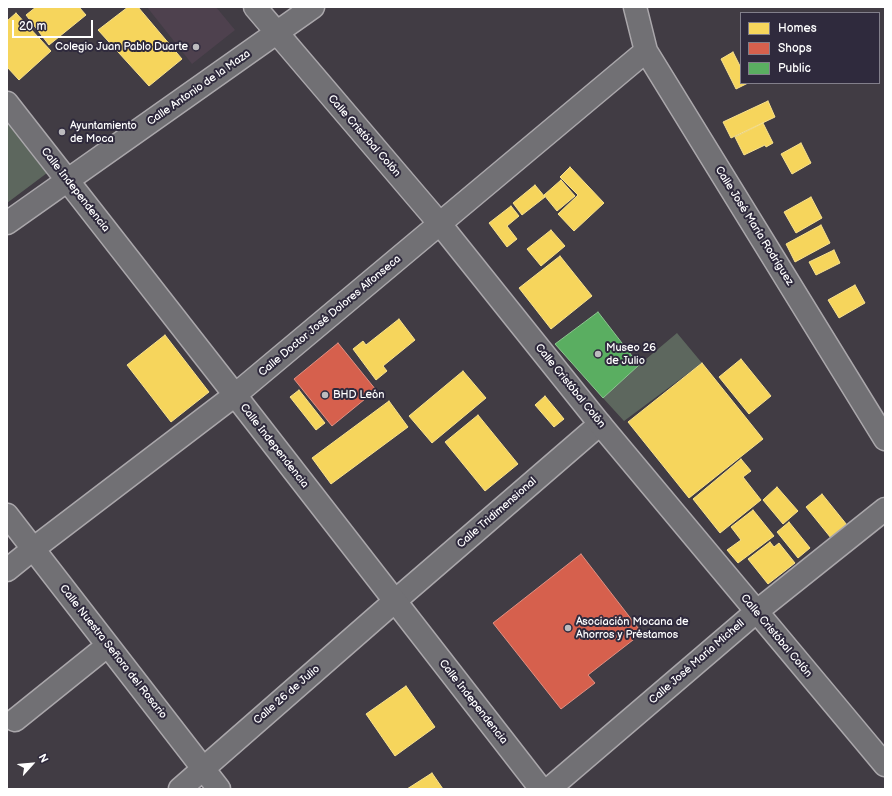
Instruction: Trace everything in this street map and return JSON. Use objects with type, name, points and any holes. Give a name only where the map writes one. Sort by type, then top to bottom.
[{"type":"street","name":"Calle Cristóbal Colón","points":[[255,7],[440,224],[600,424],[885,765]]},
{"type":"street","name":"Calle Antonio de la Maza","points":[[7,223],[313,7]]},
{"type":"street","name":"Calle José María Rodríguez","points":[[635,7],[646,51],[885,439]]},
{"type":"street","name":"Calle Doctor José Dolores Alfonseca","points":[[7,570],[235,395],[646,51]]},
{"type":"street","name":"Calle Independencia","points":[[7,103],[540,789]]},
{"type":"street","name":"Calle Tridimensional","points":[[395,601],[600,424]]},
{"type":"street","name":"Calle José María Michell","points":[[549,789],[756,612],[885,509]]},
{"type":"street","name":"Calle Nuestra Señora del Rosario","points":[[7,516],[219,789]]},
{"type":"street","name":"Calle 26 de Julio","points":[[180,789],[395,601]]},
{"type":"street","points":[[15,720],[107,646]]},
{"type":"shaded area","name":"Colegio Juan Pablo Duarte","points":[[147,7],[216,7],[235,30],[192,64]]},
{"type":"shaded area","points":[[7,120],[47,173],[7,203]]},
{"type":"shaded area","points":[[677,333],[702,363],[624,421],[603,398]]},
{"type":"building: Homes","points":[[36,7],[79,7],[86,15],[49,45],[26,15]]},
{"type":"building: Homes","points":[[128,7],[138,7],[182,59],[149,86],[98,30]]},
{"type":"building: Homes","points":[[16,13],[51,51],[19,80],[7,67],[7,21]]},
{"type":"building: Homes","points":[[733,52],[740,66],[740,84],[746,84],[736,89],[721,59]]},
{"type":"building: Homes","points":[[768,101],[775,117],[731,138],[723,122]]},
{"type":"building: Homes","points":[[763,123],[773,143],[766,147],[765,145],[744,155],[735,137]]},
{"type":"building: Homes","points":[[801,143],[811,163],[792,174],[781,154]]},
{"type":"building: Homes","points":[[570,167],[604,203],[574,231],[558,214],[578,195],[560,177]]},
{"type":"building: Homes","points":[[561,180],[575,196],[557,211],[544,195]]},
{"type":"building: Homes","points":[[535,185],[545,197],[522,215],[513,203]]},
{"type":"building: Homes","points":[[811,197],[822,218],[796,233],[784,212]]},
{"type":"building: Homes","points":[[511,206],[519,216],[507,226],[517,239],[507,247],[489,223]]},
{"type":"building: Homes","points":[[821,225],[830,243],[795,262],[786,244]]},
{"type":"building: Homes","points":[[551,230],[565,246],[541,266],[527,249]]},
{"type":"building: Homes","points":[[834,250],[840,263],[816,275],[809,262]]},
{"type":"building: Homes","points":[[560,256],[592,296],[551,329],[519,288]]},
{"type":"building: Homes","points":[[855,285],[865,303],[839,318],[828,300]]},
{"type":"building: Homes","points":[[399,319],[415,340],[383,366],[387,371],[376,380],[353,349],[363,341],[366,345]]},
{"type":"building: Homes","points":[[165,335],[209,392],[171,422],[127,365]]},
{"type":"building: Homes","points":[[741,359],[771,396],[749,414],[719,377]]},
{"type":"building: Homes","points":[[702,363],[763,439],[689,498],[628,422]]},
{"type":"building: Homes","points":[[463,371],[486,398],[432,443],[409,416]]},
{"type":"building: Homes","points":[[299,390],[325,423],[316,430],[290,397]]},
{"type":"building: Homes","points":[[545,396],[564,419],[554,427],[535,405]]},
{"type":"building: Homes","points":[[389,401],[408,427],[331,484],[312,458]]},
{"type":"building: Homes","points":[[478,415],[518,464],[485,491],[445,442]]},
{"type":"building: Homes","points":[[741,459],[751,471],[743,477],[761,500],[720,533],[693,499]]},
{"type":"building: Homes","points":[[777,487],[798,511],[783,524],[763,500]]},
{"type":"building: Homes","points":[[822,494],[847,525],[831,538],[806,507]]},
{"type":"building: Homes","points":[[753,510],[774,536],[738,563],[727,550],[741,540],[731,527]]},
{"type":"building: Homes","points":[[789,522],[810,548],[798,558],[777,532]]},
{"type":"building: Homes","points":[[770,542],[774,547],[779,543],[795,563],[768,584],[748,559]]},
{"type":"building: Homes","points":[[406,686],[435,727],[395,756],[366,714]]},
{"type":"building: Homes","points":[[432,773],[443,789],[407,789]]},
{"type":"building: Shops","points":[[338,343],[376,390],[332,426],[294,379]]},
{"type":"building: Shops","name":"Asociación Mocana de Ahorros y Préstamos","points":[[581,554],[642,633],[588,675],[595,683],[561,709],[493,623]]},
{"type":"building: Public","name":"Museo 26 de Julio","points":[[598,312],[639,365],[603,398],[555,344]]},
{"type":"place","name":"Colegio Juan Pablo Duarte","points":[[196,47]]},
{"type":"place","name":"Ayuntamiento de Moca","points":[[62,132]]},
{"type":"place","name":"Museo 26 de Julio","points":[[598,354]]},
{"type":"place","name":"BHD León","points":[[325,395]]},
{"type":"place","name":"Asociación Mocana de Ahorros y Préstamos","points":[[568,628]]}]
